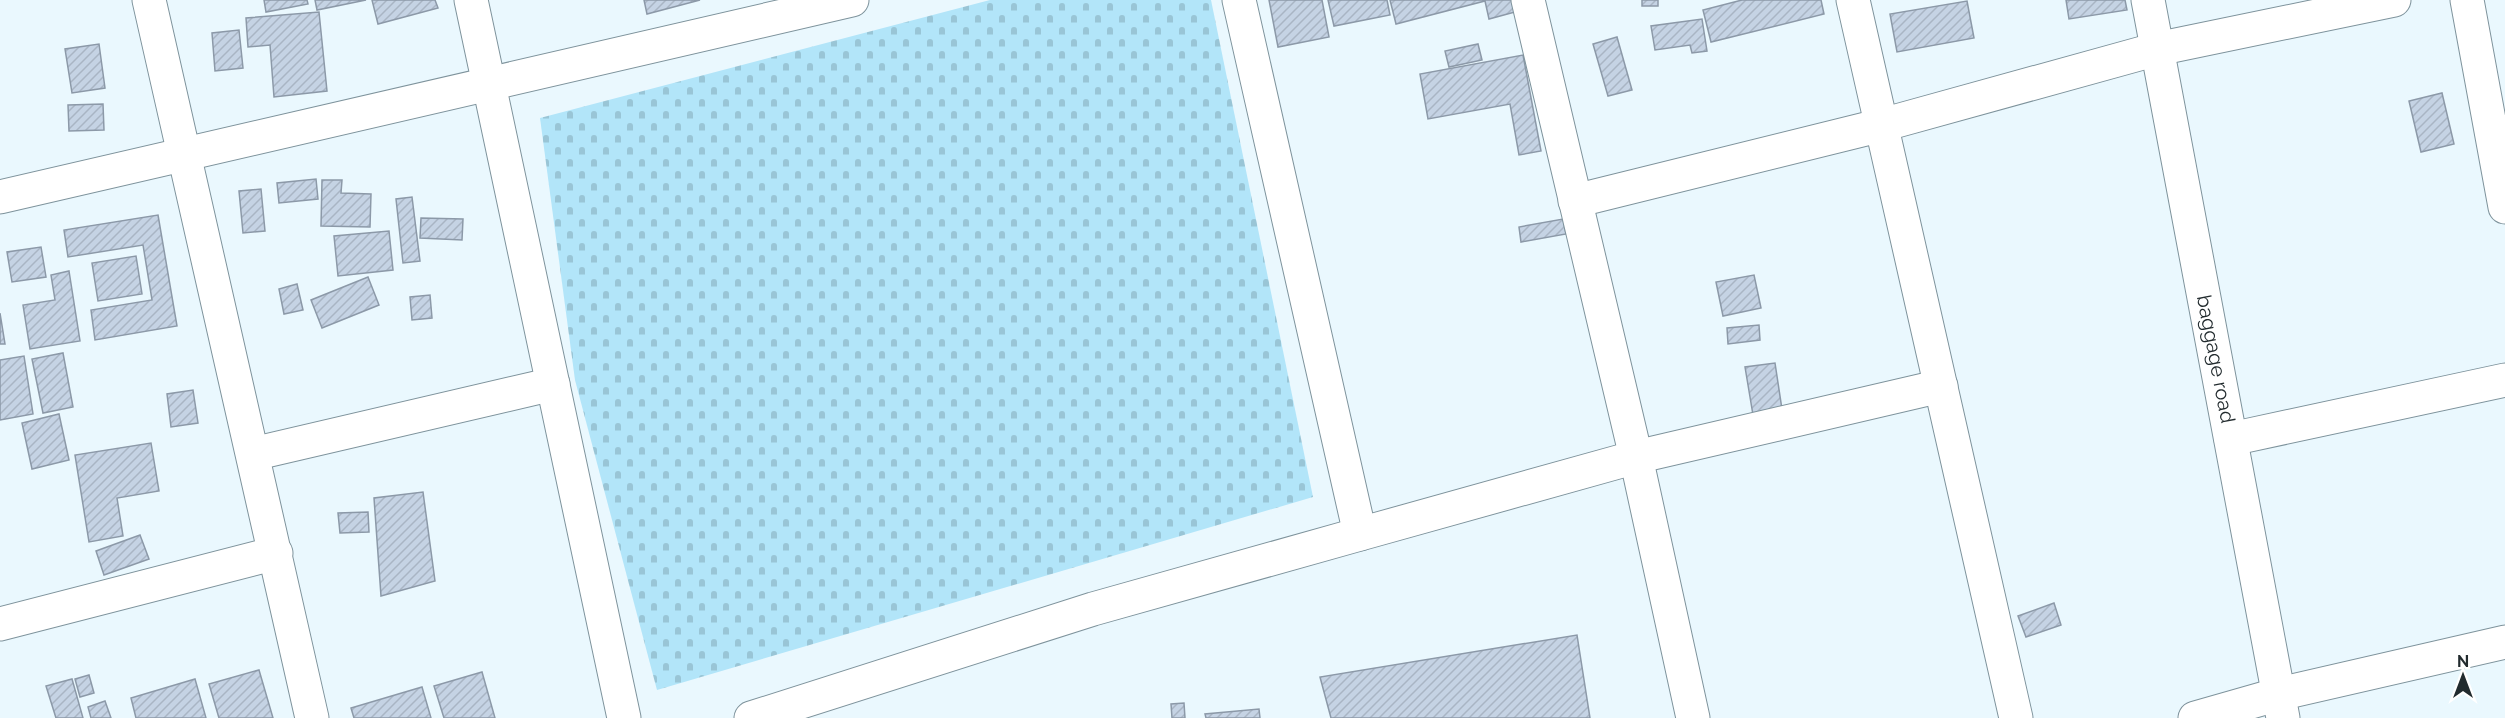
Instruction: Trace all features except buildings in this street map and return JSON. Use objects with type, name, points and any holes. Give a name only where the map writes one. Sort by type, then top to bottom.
[{"type":"street","points":[[149,0],[312,718]]},
{"type":"street","points":[[471,0],[624,718]]},
{"type":"street","points":[[0,197],[852,0]]},
{"type":"street","points":[[1239,0],[1360,534]]},
{"type":"street","points":[[1528,0],[1636,457],[1693,718]]},
{"type":"street","points":[[1853,0],[2016,718]]},
{"type":"street","name":"baggage road","points":[[2148,0],[2281,706]]},
{"type":"street","points":[[1575,201],[1882,125],[2157,49],[2394,0]]},
{"type":"street","points":[[2467,0],[2505,207]]},
{"type":"street","points":[[2231,439],[2505,380]]},
{"type":"street","points":[[253,454],[553,384]]},
{"type":"street","points":[[751,718],[1093,609],[1360,534],[1636,457],[1941,386]]},
{"type":"street","points":[[0,624],[276,553]]},
{"type":"street","points":[[2195,718],[2281,706],[2505,642]]},
{"type":"green space","points":[[990,0],[1211,0],[1313,497],[657,690],[575,380],[540,118]]}]
